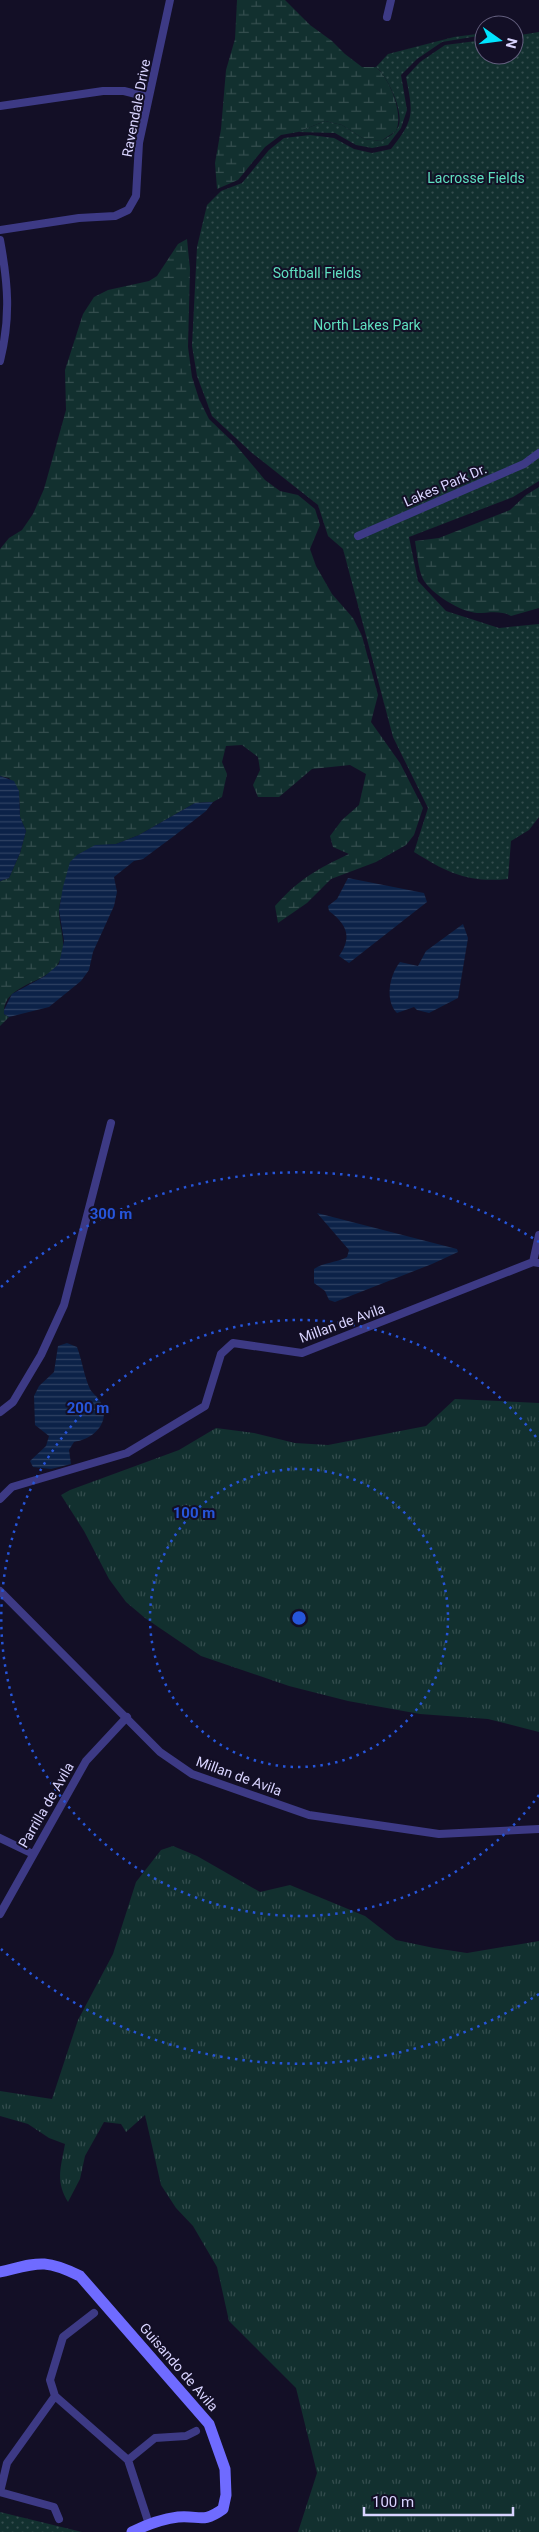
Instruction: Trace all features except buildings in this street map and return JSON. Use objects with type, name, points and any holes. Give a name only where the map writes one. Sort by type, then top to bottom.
[{"type":"street","name":"Ravendale Drive","points":[[0,230],[79,218],[116,216],[128,210],[136,196],[139,143],[170,0]]},
{"type":"street","points":[[387,17],[390,0]]},
{"type":"street","points":[[0,106],[103,91],[124,91],[148,97]]},
{"type":"street","points":[[0,240],[8,284],[6,340],[0,361]]},
{"type":"street","name":"Lakes Park Dr.","points":[[358,536],[524,464],[539,452]]},
{"type":"street","points":[[0,1412],[13,1402],[41,1355],[64,1305],[111,1124]]},
{"type":"street","points":[[536,1262],[539,1235]]},
{"type":"street","name":"Millan de Avila","points":[[0,1499],[12,1487],[127,1452],[205,1406],[221,1354],[233,1343],[302,1354],[536,1262]]},
{"type":"street","name":"Millan de Avila","points":[[0,1592],[160,1752],[192,1774],[309,1815],[439,1834],[539,1829]]},
{"type":"street","name":"Parrilla de Avila","points":[[0,1914],[86,1761],[127,1717]]},
{"type":"street","points":[[0,1838],[33,1854]]},
{"type":"street","name":"Guisando de Avila","points":[[0,2272],[36,2263],[56,2264],[80,2276],[209,2424],[225,2469],[226,2495],[223,2509],[210,2518],[178,2517],[148,2524],[132,2532]]},
{"type":"street","points":[[94,2313],[63,2337],[50,2380],[55,2396],[128,2460],[148,2524]]},
{"type":"street","points":[[55,2396],[7,2463],[0,2492],[54,2507],[59,2518]]},
{"type":"street","points":[[128,2460],[155,2438],[186,2436],[196,2431]]},
{"type":"green space","points":[[237,0],[285,0],[310,25],[362,67],[376,67],[391,88],[397,106],[398,124],[396,131],[381,141],[364,139],[342,125],[325,121],[298,132],[281,135],[265,147],[238,180],[217,189],[215,163],[221,129],[226,70],[235,39]]},
{"type":"green space","name":"North Lakes Park","points":[[539,32],[539,481],[513,497],[409,537],[418,581],[446,611],[499,628],[539,624],[539,817],[529,830],[511,841],[508,879],[494,880],[459,875],[437,866],[414,852],[428,808],[393,737],[343,549],[328,536],[318,505],[252,453],[212,416],[197,376],[192,346],[197,247],[207,205],[221,191],[242,183],[269,150],[284,138],[310,135],[334,138],[354,149],[372,153],[391,149],[408,123],[410,115],[411,108],[406,77],[420,62],[445,45],[474,41],[474,65],[524,65],[524,34]]},
{"type":"green space","points":[[474,34],[474,37],[442,42],[417,59],[401,75],[407,110],[401,128],[388,145],[372,148],[356,145],[335,133],[298,132],[325,121],[342,125],[364,139],[381,141],[396,130],[400,119],[394,94],[376,67],[388,54],[454,37]]},
{"type":"green space","points":[[187,239],[190,269],[188,347],[192,377],[199,399],[209,419],[234,443],[265,480],[280,491],[298,495],[315,509],[320,525],[310,549],[316,566],[332,594],[353,618],[362,636],[378,695],[371,722],[400,763],[423,808],[414,835],[406,845],[376,862],[331,879],[307,903],[278,923],[275,906],[292,889],[309,876],[349,854],[333,847],[330,836],[342,820],[359,805],[366,774],[350,765],[312,769],[279,797],[258,797],[253,785],[260,770],[258,757],[242,745],[226,746],[222,762],[227,774],[222,797],[213,802],[195,803],[139,835],[116,844],[95,846],[77,855],[60,904],[59,917],[63,938],[61,958],[52,971],[17,990],[10,996],[5,1004],[4,1014],[9,1017],[0,1026],[0,881],[9,878],[20,853],[26,831],[20,817],[19,791],[9,778],[0,776],[0,549],[9,538],[22,530],[33,514],[44,489],[66,410],[65,370],[83,314],[94,297],[108,290],[149,281],[157,276],[178,244]]},
{"type":"green space","points":[[539,487],[539,608],[511,616],[499,612],[470,612],[455,606],[439,596],[427,585],[420,571],[415,541],[439,538],[510,510],[526,495]]},
{"type":"green space","points":[[455,1399],[539,1403],[539,1732],[488,1719],[420,1714],[348,1701],[289,1686],[201,1656],[145,1618],[126,1602],[109,1579],[84,1531],[61,1495],[179,1450],[216,1428],[254,1433],[295,1443],[328,1445],[426,1426]]},
{"type":"green space","points":[[173,1846],[197,1856],[260,1892],[290,1885],[365,1916],[396,1940],[467,1953],[539,1941],[539,2532],[298,2532],[317,2473],[296,2388],[229,2321],[217,2267],[193,2226],[176,2208],[161,2185],[145,2115],[126,2132],[121,2124],[104,2122],[85,2156],[80,2179],[68,2202],[60,2180],[65,2144],[49,2138],[28,2124],[0,2116],[0,2091],[52,2099],[78,2020],[113,1954],[136,1882],[161,1850]]},
{"type":"green space","points":[[0,2512],[82,2532],[0,2532]]},
{"type":"water","points":[[0,776],[14,781],[19,791],[20,817],[26,831],[20,853],[9,878],[0,881]]},
{"type":"water","points":[[213,802],[206,811],[174,836],[143,859],[134,861],[114,877],[117,892],[114,906],[93,952],[89,970],[81,981],[49,1007],[9,1017],[4,1014],[12,994],[45,976],[59,964],[64,941],[59,910],[70,862],[77,855],[95,845],[116,844],[139,835],[195,803]]},
{"type":"water","points":[[348,878],[424,893],[427,902],[349,963],[339,956],[346,942],[346,931],[340,921],[329,911],[328,906],[337,899]]},
{"type":"water","points":[[463,924],[468,938],[458,998],[429,1013],[417,1010],[414,1007],[397,1013],[393,1008],[390,994],[391,980],[396,967],[400,962],[418,966],[426,951]]},
{"type":"water","points":[[317,1213],[457,1249],[458,1252],[335,1302],[329,1300],[325,1291],[314,1283],[314,1269],[347,1257],[349,1250]]},
{"type":"water","points":[[67,1343],[77,1347],[86,1379],[90,1389],[100,1401],[104,1416],[99,1428],[94,1433],[74,1442],[69,1450],[71,1464],[51,1469],[33,1467],[30,1461],[46,1446],[49,1436],[35,1425],[34,1396],[39,1386],[54,1372],[58,1346]]},
{"type":"park label","name":"Lacrosse Fields","points":[[476,178]]},
{"type":"park label","name":"Softball Fields","points":[[317,273]]}]
